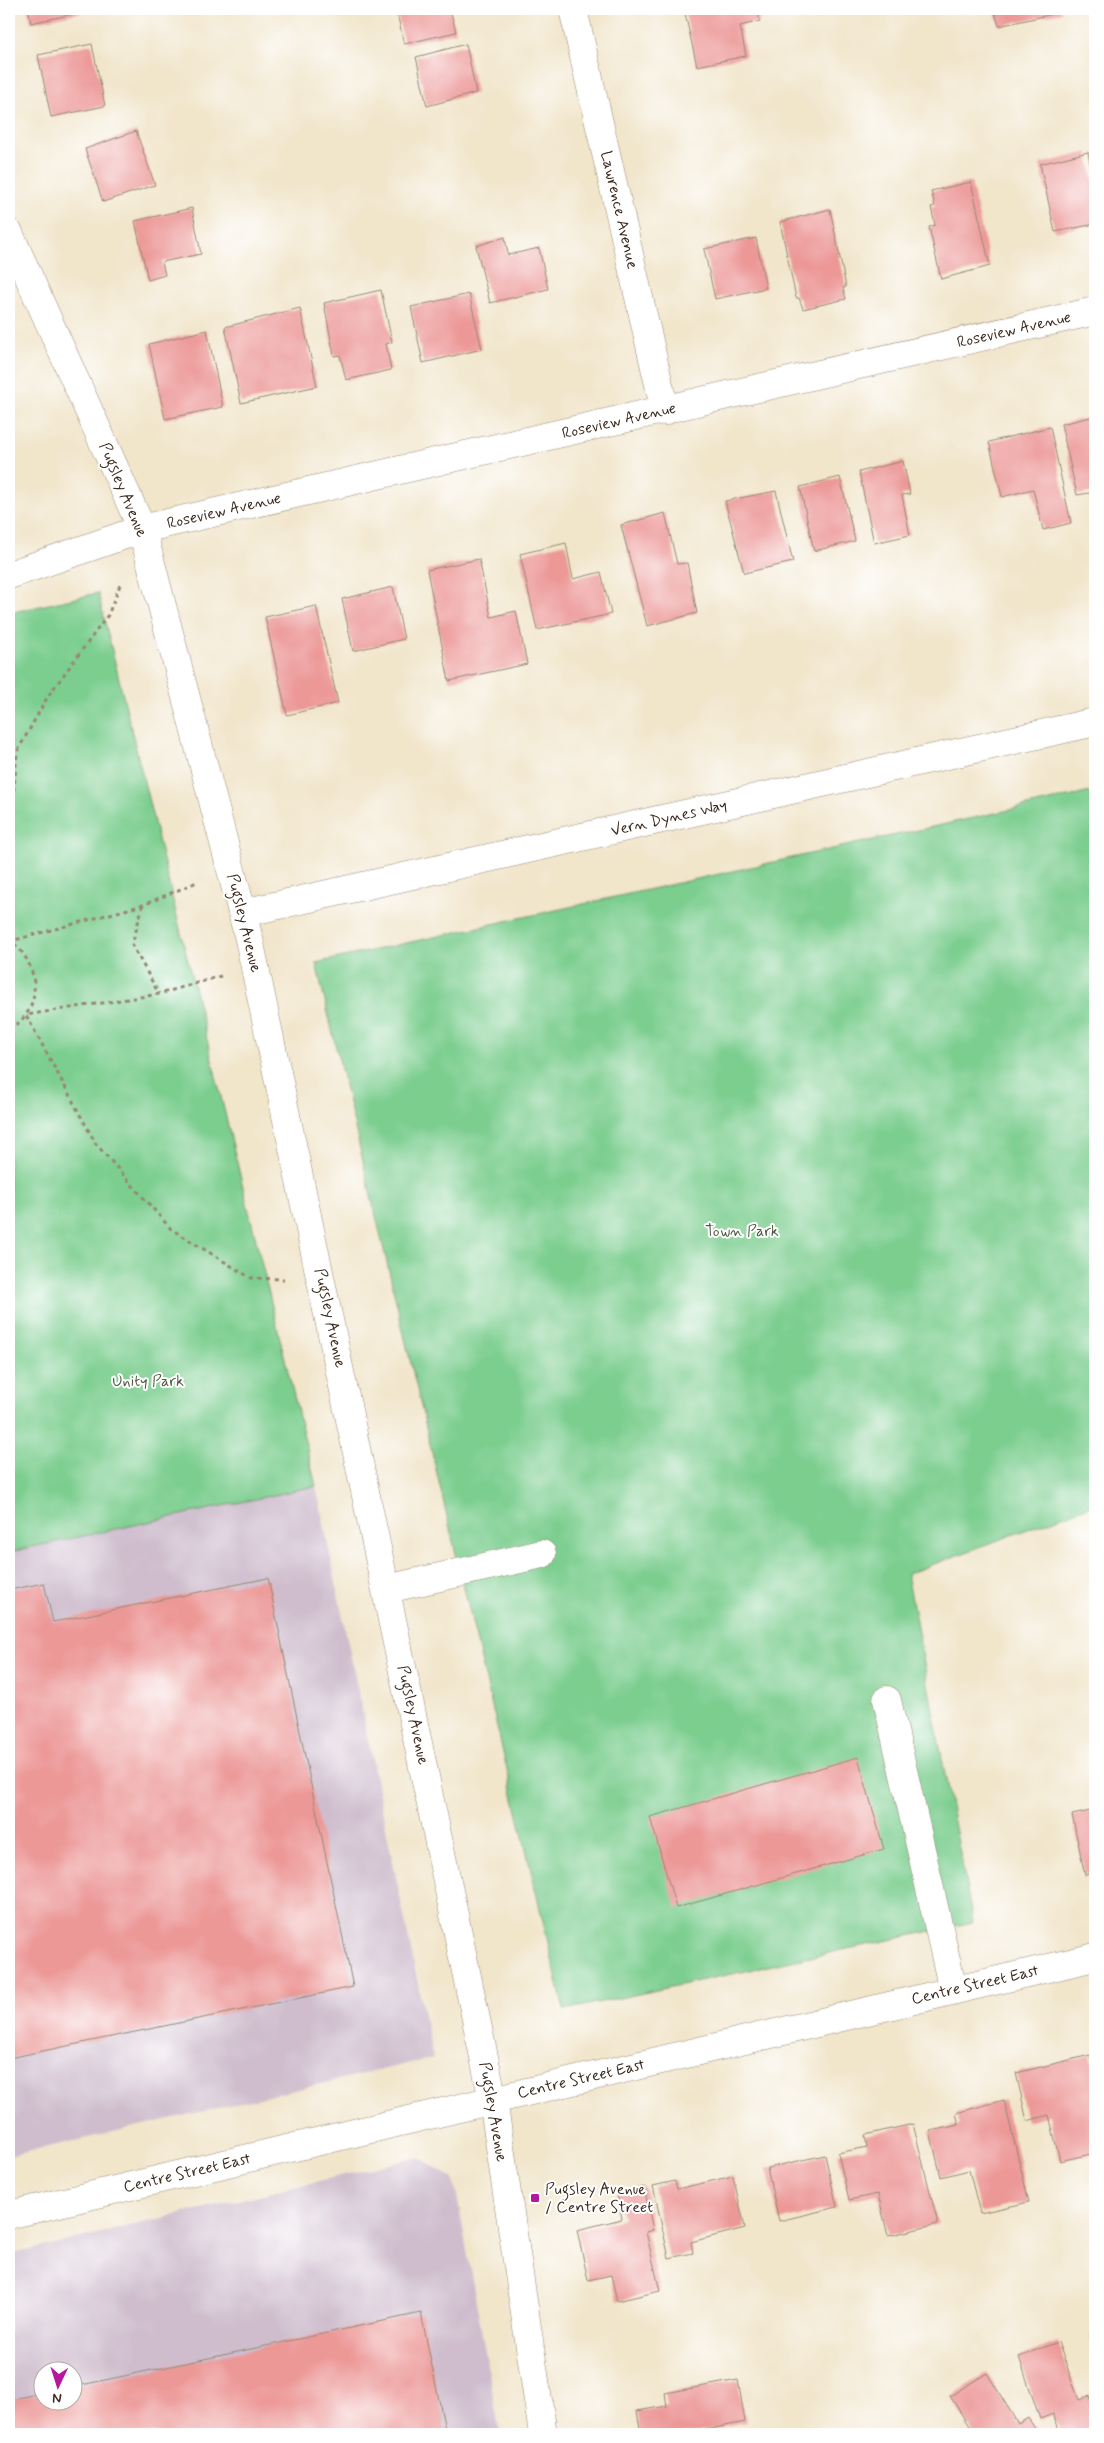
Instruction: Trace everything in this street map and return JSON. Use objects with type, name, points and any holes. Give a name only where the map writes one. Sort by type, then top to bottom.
[{"type":"street","name":"Lawrence Avenue","points":[[573,9],[665,411]]},
{"type":"street","name":"Pugsley Avenue","points":[[9,233],[142,529],[243,913],[322,1280],[493,2100],[543,2434]]},
{"type":"street","name":"Roseview Avenue","points":[[9,574],[142,529],[665,411],[1095,311]]},
{"type":"street","name":"Vern Dynes Way","points":[[243,913],[1095,722]]},
{"type":"street","points":[[387,1589],[542,1554]]},
{"type":"street","points":[[887,1700],[953,1990]]},
{"type":"street","name":"Centre Street East","points":[[9,2215],[1095,1957]]},
{"type":"path","points":[[9,1029],[26,1014],[32,1002],[35,986],[32,969],[24,955],[10,940],[12,811],[17,752],[48,696],[108,614],[122,579]]},
{"type":"path","points":[[10,940],[143,905],[231,868]]},
{"type":"path","points":[[143,905],[132,945],[159,994]]},
{"type":"path","points":[[26,1014],[159,994],[255,965]]},
{"type":"path","points":[[26,1014],[96,1144],[171,1229],[251,1278],[322,1280]]},
{"type":"shaded area","points":[[316,1486],[433,2058],[9,2156],[9,1552]]},
{"type":"shaded area","points":[[419,2157],[454,2179],[500,2434],[9,2434],[9,2255]]},
{"type":"green space","name":"Unity Park","points":[[98,593],[316,1486],[9,1552],[9,613]]},
{"type":"green space","name":"Town Park","points":[[1095,791],[1095,1504],[907,1574],[973,1922],[564,2010],[316,963]]},
{"type":"building","points":[[28,9],[92,9],[92,10],[31,23]]},
{"type":"building","points":[[396,9],[450,9],[456,32],[404,44]]},
{"type":"building","points":[[684,9],[757,9],[760,21],[740,26],[746,56],[697,66]]},
{"type":"building","points":[[994,9],[1061,9],[1062,12],[999,26]]},
{"type":"building","points":[[92,44],[105,106],[51,117],[38,55]]},
{"type":"building","points":[[466,44],[476,93],[427,106],[416,57]]},
{"type":"building","points":[[136,131],[155,185],[103,202],[85,149]]},
{"type":"building","points":[[1088,152],[1095,189],[1095,224],[1055,232],[1040,164]]},
{"type":"building","points":[[971,182],[990,266],[941,279],[929,227],[935,225],[931,207],[935,206],[931,191]]},
{"type":"building","points":[[192,208],[201,254],[162,262],[165,275],[148,280],[135,221]]},
{"type":"building","points":[[830,209],[846,287],[843,288],[846,299],[803,309],[799,298],[796,298],[780,222]]},
{"type":"building","points":[[505,237],[508,255],[539,248],[548,289],[490,303],[476,246]]},
{"type":"building","points":[[756,238],[766,288],[715,299],[704,249]]},
{"type":"building","points":[[381,290],[392,342],[386,344],[391,370],[346,380],[340,355],[334,356],[324,303]]},
{"type":"building","points":[[469,294],[482,349],[423,363],[411,307]]},
{"type":"building","points":[[300,308],[317,386],[241,403],[225,327]]},
{"type":"building","points":[[207,330],[223,407],[165,419],[149,344]]},
{"type":"building","points":[[1095,416],[1095,492],[1077,495],[1061,424]]},
{"type":"building","points":[[1050,427],[1071,523],[1043,530],[1033,489],[1002,497],[989,442]]},
{"type":"building","points":[[903,461],[910,494],[902,495],[910,535],[874,543],[859,472]]},
{"type":"building","points":[[840,477],[855,541],[814,551],[800,487]]},
{"type":"building","points":[[776,491],[793,562],[744,573],[725,501]]},
{"type":"building","points":[[665,513],[677,564],[687,563],[697,613],[647,626],[621,525]]},
{"type":"building","points":[[566,543],[573,579],[601,572],[611,614],[537,630],[520,554]]},
{"type":"building","points":[[479,559],[491,617],[516,611],[527,664],[449,681],[427,570]]},
{"type":"building","points":[[393,587],[404,639],[353,651],[342,599]]},
{"type":"building","points":[[316,606],[338,703],[287,715],[265,617]]},
{"type":"building","points":[[268,1578],[353,1987],[9,2058],[9,1590],[44,1583],[53,1622]]},
{"type":"building","points":[[858,1757],[884,1849],[676,1908],[650,1817]]},
{"type":"building","points":[[1095,1810],[1095,1873],[1085,1875],[1072,1815]]},
{"type":"building","points":[[1090,2055],[1095,2079],[1095,2153],[1060,2161],[1049,2115],[1027,2121],[1016,2073]]},
{"type":"building","points":[[1004,2100],[1029,2202],[980,2213],[969,2170],[941,2177],[930,2131],[959,2125],[956,2113]]},
{"type":"building","points":[[913,2124],[938,2224],[888,2236],[878,2194],[849,2200],[838,2153],[867,2147],[865,2135]]},
{"type":"building","points":[[825,2155],[837,2207],[779,2221],[767,2168]]},
{"type":"building","points":[[733,2176],[745,2228],[691,2242],[693,2253],[669,2258],[653,2186],[675,2181],[677,2189]]},
{"type":"building","points":[[644,2187],[653,2230],[646,2232],[660,2291],[617,2301],[611,2275],[588,2280],[577,2230],[622,2219],[617,2193]]},
{"type":"building","points":[[421,2313],[446,2434],[9,2434],[9,2400],[32,2395],[32,2410],[82,2410],[82,2385]]},
{"type":"building","points":[[1095,2335],[1095,2354],[1090,2336]]},
{"type":"building","points":[[1058,2342],[1079,2400],[1090,2396],[1095,2410],[1095,2434],[1061,2434],[1053,2414],[1040,2419],[1019,2357]]},
{"type":"building","points":[[987,2373],[1018,2424],[1028,2418],[1039,2434],[974,2434],[950,2396]]},
{"type":"building","points":[[738,2380],[745,2422],[686,2434],[641,2434],[637,2411],[667,2406],[665,2393]]},
{"type":"place","name":"Pugsley Avenue / Centre Street","points":[[535,2198]]}]
